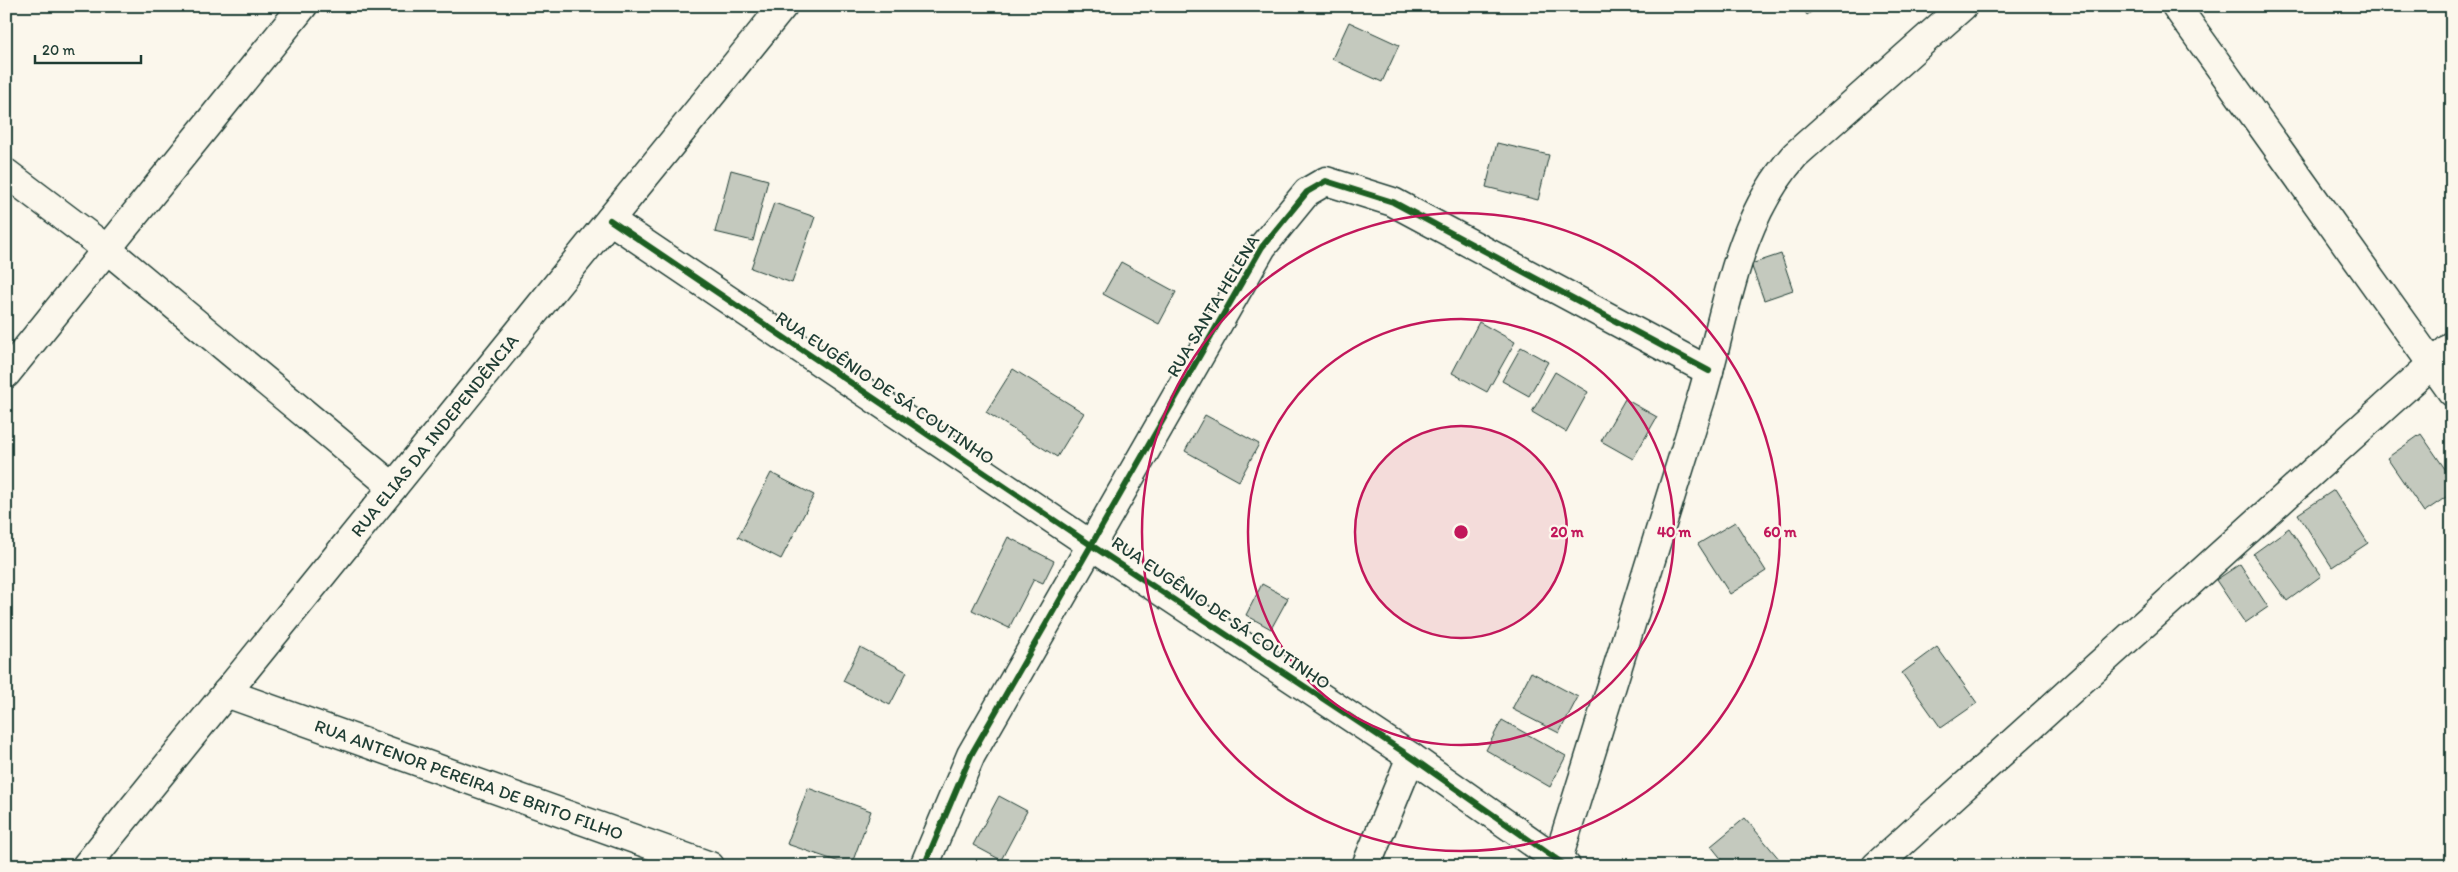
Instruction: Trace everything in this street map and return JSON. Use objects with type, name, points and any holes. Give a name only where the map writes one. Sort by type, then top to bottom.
[{"type":"street","points":[[6,374],[303,6]]},
{"type":"street","name":"RUA ELIAS DA INDEPENDÊNCIA","points":[[86,866],[783,6]]},
{"type":"street","points":[[1562,862],[1710,371],[1741,245],[1776,176],[1795,155],[1963,6]]},
{"type":"street","points":[[2176,6],[2452,392]]},
{"type":"street","points":[[6,172],[108,250],[393,487]]},
{"type":"street","name":"RUA SANTA HELENA","points":[[924,866],[971,755],[1262,247],[1307,192],[1326,181],[1393,202],[1710,371]]},
{"type":"street","name":"RUA EUGÊNIO DE SÁ COUTINHO","points":[[610,220],[1092,545],[1411,757],[1562,862]]},
{"type":"street","points":[[1876,866],[2452,346]]},
{"type":"street","name":"RUA ANTENOR PEREIRA DE BRITO FILHO","points":[[226,693],[710,866]]},
{"type":"street","points":[[1366,866],[1411,757]]},
{"type":"building","points":[[1801,6],[1820,6],[1807,15]]},
{"type":"building","points":[[1349,22],[1399,45],[1382,82],[1332,59]]},
{"type":"building","points":[[1497,143],[1549,155],[1538,200],[1486,187]]},
{"type":"building","points":[[731,170],[768,180],[753,241],[715,232]]},
{"type":"building","points":[[774,203],[815,217],[792,283],[751,268]]},
{"type":"building","points":[[1781,254],[1793,290],[1764,300],[1751,264]]},
{"type":"building","points":[[1121,262],[1176,292],[1159,324],[1103,294]]},
{"type":"building","points":[[1479,322],[1515,342],[1487,392],[1452,373]]},
{"type":"building","points":[[1521,347],[1548,362],[1529,396],[1502,381]]},
{"type":"building","points":[[1013,369],[1084,413],[1057,457],[986,412]]},
{"type":"building","points":[[1555,372],[1588,392],[1566,432],[1532,412]]},
{"type":"building","points":[[1625,399],[1657,417],[1633,459],[1601,441]]},
{"type":"building","points":[[1205,415],[1259,444],[1239,481],[1185,451]]},
{"type":"building","points":[[2421,434],[2452,479],[2452,493],[2424,512],[2387,458]]},
{"type":"building","points":[[771,473],[814,495],[781,559],[738,537]]},
{"type":"building","points":[[2334,490],[2368,543],[2332,567],[2298,514]]},
{"type":"building","points":[[1735,522],[1766,571],[1730,594],[1698,544]]},
{"type":"building","points":[[2289,528],[2321,576],[2287,601],[2253,554]]},
{"type":"building","points":[[1008,537],[1054,561],[1043,583],[1034,579],[1009,628],[972,610]]},
{"type":"building","points":[[2240,564],[2268,607],[2245,623],[2216,580]]},
{"type":"building","points":[[1262,584],[1288,598],[1271,629],[1246,615]]},
{"type":"building","points":[[860,647],[907,672],[890,705],[843,681]]},
{"type":"building","points":[[1937,647],[1977,703],[1941,728],[1902,673]]},
{"type":"building","points":[[1531,672],[1578,697],[1559,733],[1512,709]]},
{"type":"building","points":[[1502,720],[1566,756],[1550,787],[1486,750]]},
{"type":"building","points":[[808,788],[871,811],[851,866],[787,844]]},
{"type":"building","points":[[999,796],[1027,811],[1001,860],[973,845]]},
{"type":"building","points":[[1745,818],[1780,860],[1773,866],[1727,866],[1711,846]]},
{"type":"cycle path","points":[[924,866],[971,755],[1262,247],[1307,192],[1326,181],[1393,202],[1709,371]]},
{"type":"cycle path","points":[[610,220],[1091,545],[1411,757],[1566,866]]}]
